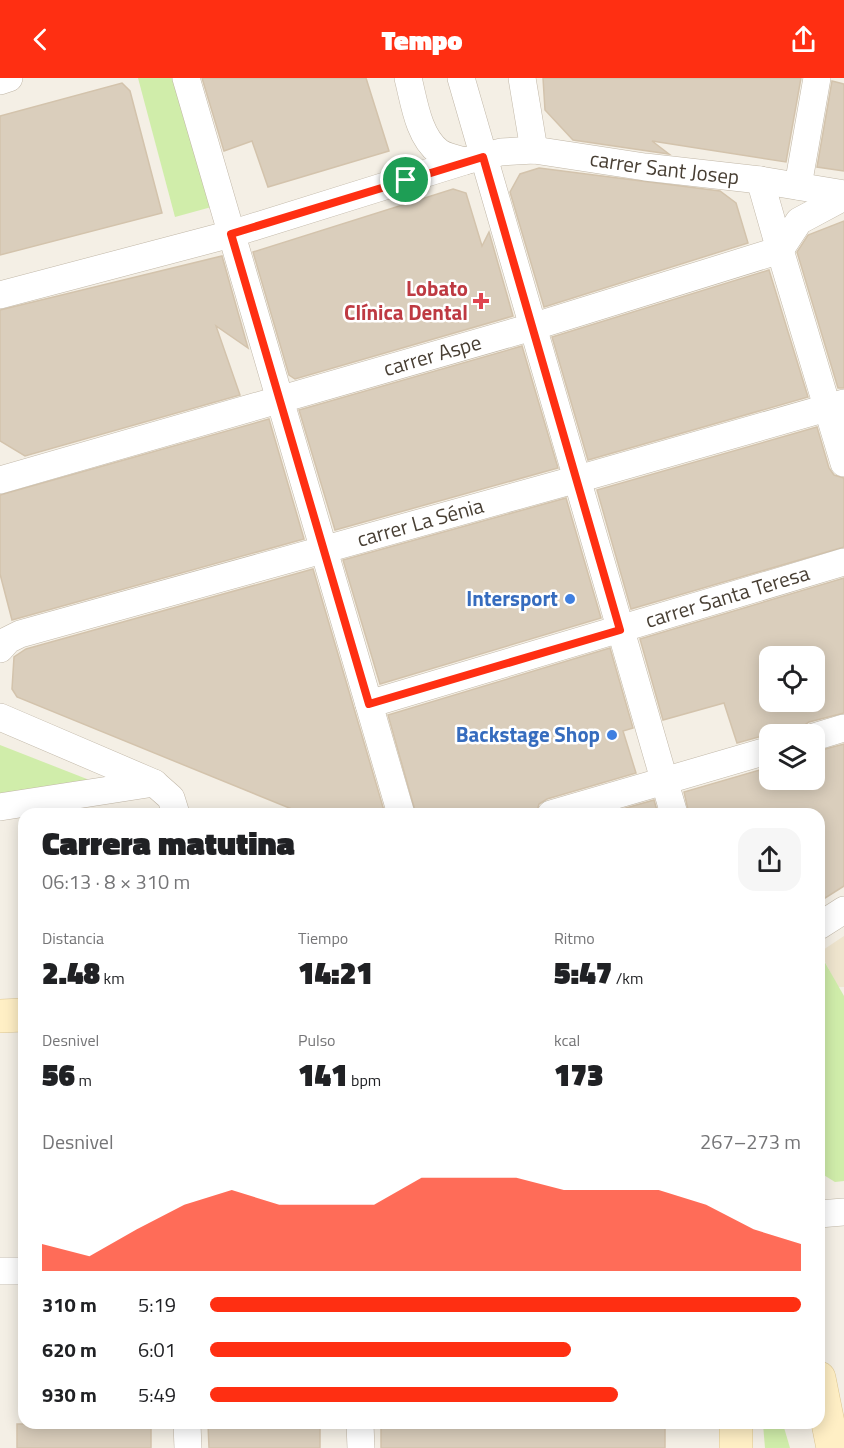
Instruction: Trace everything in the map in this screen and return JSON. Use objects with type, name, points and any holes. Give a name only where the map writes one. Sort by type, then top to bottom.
[{"type":"main road","points":[[0,1016],[18,1015]]},
{"type":"main road","points":[[825,1408],[833,1448]]},
{"type":"main road","points":[[736,1429],[736,1448]]},
{"type":"street","points":[[0,81],[9,78]]},
{"type":"street","points":[[186,78],[399,808]]},
{"type":"street","points":[[408,78],[423,129],[440,153],[474,159]]},
{"type":"street","points":[[461,78],[474,159],[532,327],[672,808]]},
{"type":"street","points":[[522,78],[534,150]]},
{"type":"street","points":[[798,186],[817,78]]},
{"type":"street","points":[[406,180],[420,154],[423,129]]},
{"type":"street","name":"carrer Sant Josep","points":[[0,295],[231,234],[501,152],[534,150],[645,167],[760,180],[844,195]]},
{"type":"street","points":[[760,180],[780,250],[835,405],[844,463]]},
{"type":"street","points":[[780,250],[799,221],[844,195]]},
{"type":"street","name":"carrer Aspe","points":[[0,480],[532,327],[780,250]]},
{"type":"street","name":"carrer La Sénia","points":[[0,649],[8,640],[20,634],[835,405]]},
{"type":"street","name":"carrer Santa Teresa","points":[[369,704],[844,562]]},
{"type":"street","points":[[0,717],[154,783],[171,798],[174,808]]},
{"type":"street","points":[[825,734],[844,728]]},
{"type":"street","points":[[572,808],[759,753]]},
{"type":"street","points":[[0,807],[154,783]]},
{"type":"street","points":[[825,923],[844,910]]},
{"type":"street","points":[[825,1214],[844,1212]]},
{"type":"street","points":[[0,1271],[18,1271]]},
{"type":"street","points":[[188,1429],[188,1448]]},
{"type":"street","points":[[360,1429],[361,1448]]},
{"type":"shaded area","points":[[844,936],[844,987],[838,987],[825,962],[825,949]]},
{"type":"green space","points":[[138,78],[192,78],[226,203],[175,217]]},
{"type":"green space","points":[[0,745],[92,781],[0,794]]},
{"type":"green space","points":[[825,963],[844,996],[844,1181],[835,1182],[825,1176]]},
{"type":"green space","points":[[763,1429],[784,1429],[790,1448],[765,1448]]},
{"type":"building","points":[[202,78],[366,78],[389,151],[268,187],[252,141],[224,151]]},
{"type":"building","points":[[543,78],[801,78],[786,162],[652,141],[669,154],[573,140],[545,110]]},
{"type":"building","points":[[832,81],[844,84],[844,171],[817,167]]},
{"type":"building","points":[[122,83],[130,91],[162,213],[0,255],[0,116]]},
{"type":"building","points":[[539,168],[720,191],[736,203],[748,243],[544,307],[510,192],[520,174]]},
{"type":"building","points":[[453,189],[466,193],[482,246],[489,232],[513,316],[295,379],[289,375],[253,252]]},
{"type":"building","points":[[844,221],[844,388],[838,388],[797,252],[808,235]]},
{"type":"building","points":[[222,256],[248,348],[216,326],[240,395],[25,456],[0,441],[0,310]]},
{"type":"building","points":[[769,270],[808,397],[588,460],[552,337]]},
{"type":"building","points":[[522,346],[558,468],[335,530],[299,410]]},
{"type":"building","points":[[269,419],[304,539],[12,620],[0,574],[0,495]]},
{"type":"building","points":[[817,427],[829,468],[834,475],[844,478],[844,547],[631,609],[597,490]]},
{"type":"building","points":[[566,498],[601,618],[380,684],[343,560]]},
{"type":"building","points":[[313,569],[383,808],[289,808],[17,697],[12,689],[14,657],[26,649]]},
{"type":"building","points":[[844,578],[844,713],[806,724],[759,724],[759,737],[737,743],[724,703],[663,720],[640,639]]},
{"type":"building","points":[[610,648],[633,728],[623,731],[636,773],[547,799],[539,804],[538,808],[414,808],[388,715]]},
{"type":"building","points":[[844,744],[844,886],[825,898],[825,808],[688,808],[684,792],[759,770],[759,790],[825,790],[825,749]]},
{"type":"building","points":[[654,800],[656,808],[626,808]]},
{"type":"building","points":[[17,1424],[18,1429],[151,1429],[151,1448],[17,1448]]},
{"type":"building","points":[[208,1429],[320,1429],[320,1448],[209,1448]]},
{"type":"building","points":[[381,1429],[665,1429],[665,1448],[381,1448]]},
{"type":"place","name":"Lobato Clínica Dental","points":[[481,301]]},
{"type":"place","name":"Intersport","points":[[570,599]]},
{"type":"place","name":"Backstage Shop","points":[[612,735]]},
{"type":"route","points":[[483,157],[620,630],[369,704],[231,234],[406,180],[483,157]]}]
